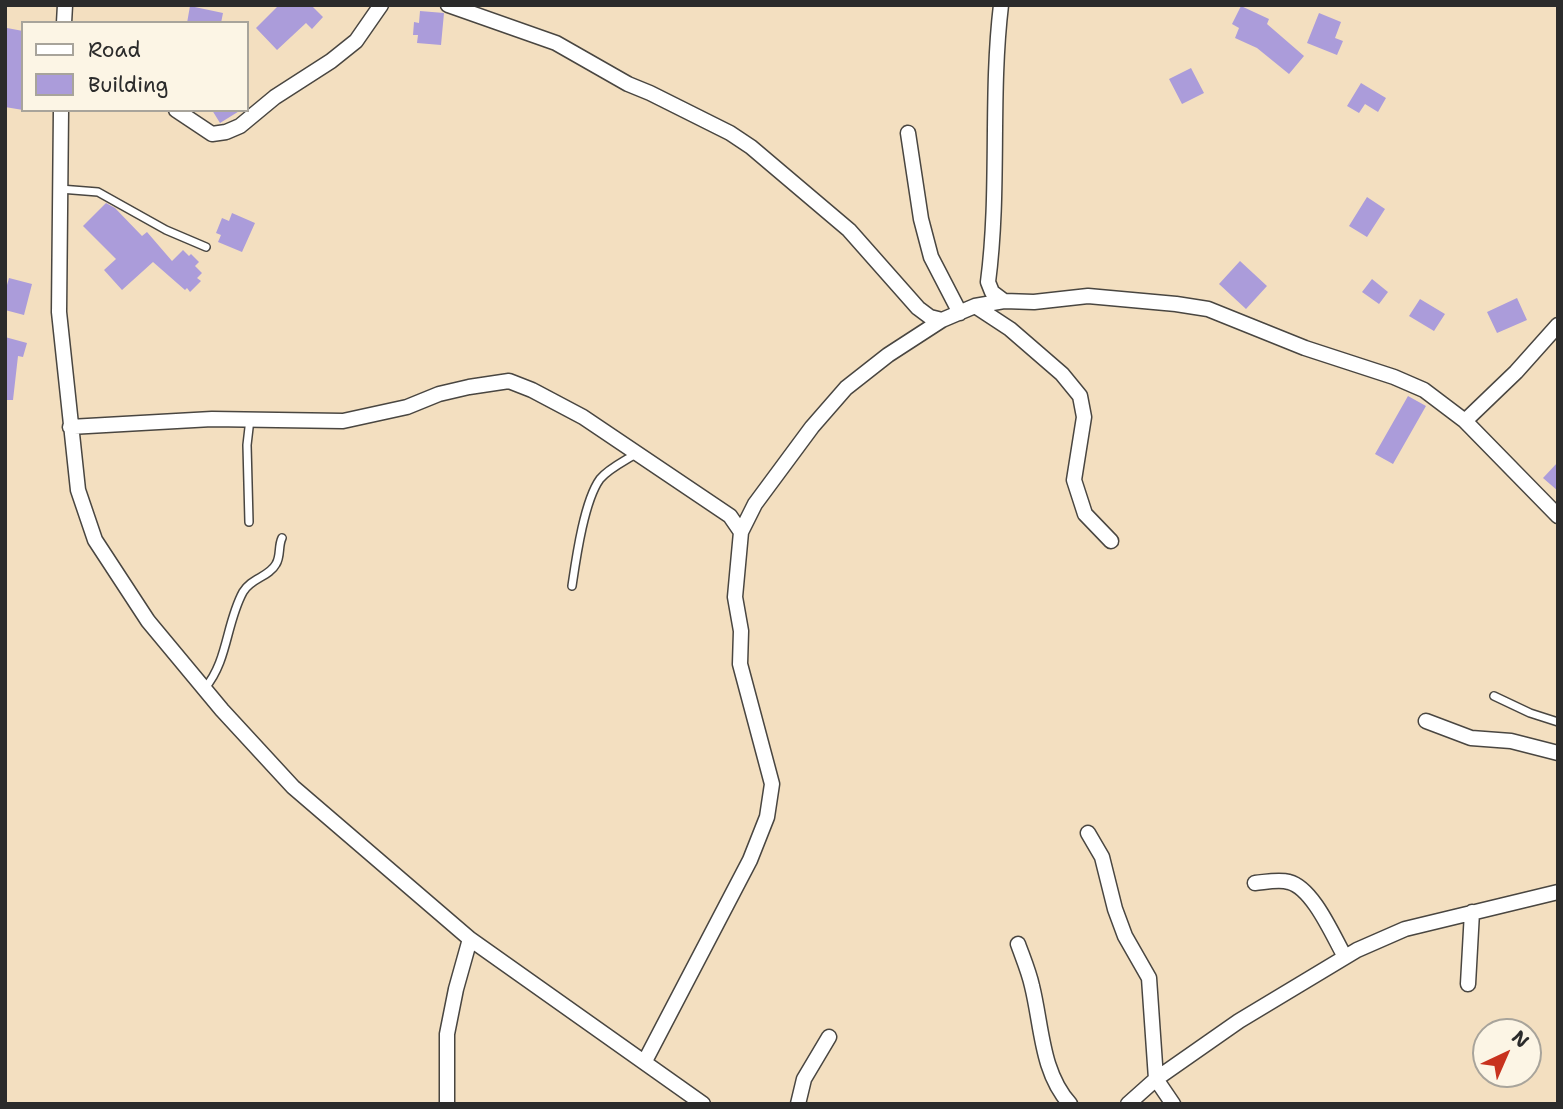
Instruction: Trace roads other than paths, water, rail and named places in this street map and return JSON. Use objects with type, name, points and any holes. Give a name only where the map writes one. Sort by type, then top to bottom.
[{"type":"street","points":[[179,112],[215,135],[240,126],[275,97],[356,41],[381,5]]},
{"type":"street","points":[[448,5],[556,43],[628,84],[730,133],[751,147],[849,230],[918,308],[930,317],[942,320]]},
{"type":"street","points":[[1000,5],[988,282],[992,292],[1004,302]]},
{"type":"street","points":[[61,112],[59,312],[78,490],[95,540],[148,621],[204,689],[293,787],[470,939],[703,1104]]},
{"type":"street","points":[[908,133],[921,219],[931,257],[960,313]]},
{"type":"street","points":[[645,1061],[750,860],[767,817],[772,784],[740,664],[741,631],[734,597],[741,533],[755,504],[812,426],[846,388],[888,355],[942,320],[975,306],[1088,296],[1176,304],[1208,310],[1424,390],[1465,421],[1558,516]]},
{"type":"street","points":[[975,306],[1010,329],[1062,374],[1080,396],[1084,417],[1075,467],[1076,489],[1085,514],[1111,541]]},
{"type":"street","points":[[1465,421],[1516,372],[1558,324]]},
{"type":"street","points":[[70,427],[250,419],[343,421],[407,407],[439,394],[509,381],[583,417],[638,453],[730,516],[741,533]]},
{"type":"street","points":[[1426,721],[1471,738],[1511,741],[1558,753]]},
{"type":"street","points":[[1088,833],[1102,857],[1125,936],[1149,978],[1156,1079],[1173,1104]]},
{"type":"street","points":[[1255,883],[1287,881],[1300,886],[1315,905],[1345,957]]},
{"type":"street","points":[[1128,1104],[1156,1079],[1239,1021],[1345,957],[1405,929],[1558,892]]},
{"type":"street","points":[[1468,984],[1472,912]]},
{"type":"street","points":[[447,1104],[447,1034],[470,939]]},
{"type":"street","points":[[1018,944],[1032,985],[1047,1062],[1063,1096],[1070,1104]]},
{"type":"street","points":[[798,1104],[804,1079],[830,1037]]},
{"type":"lane","points":[[60,189],[99,192],[166,230],[206,247]]},
{"type":"lane","points":[[249,522],[247,445],[250,419]]},
{"type":"lane","points":[[572,586],[579,543],[596,488],[608,471],[638,453]]},
{"type":"lane","points":[[204,689],[220,665],[226,634],[244,591],[251,582],[271,570],[278,562],[282,538]]},
{"type":"lane","points":[[1494,696],[1530,713],[1558,722]]}]
